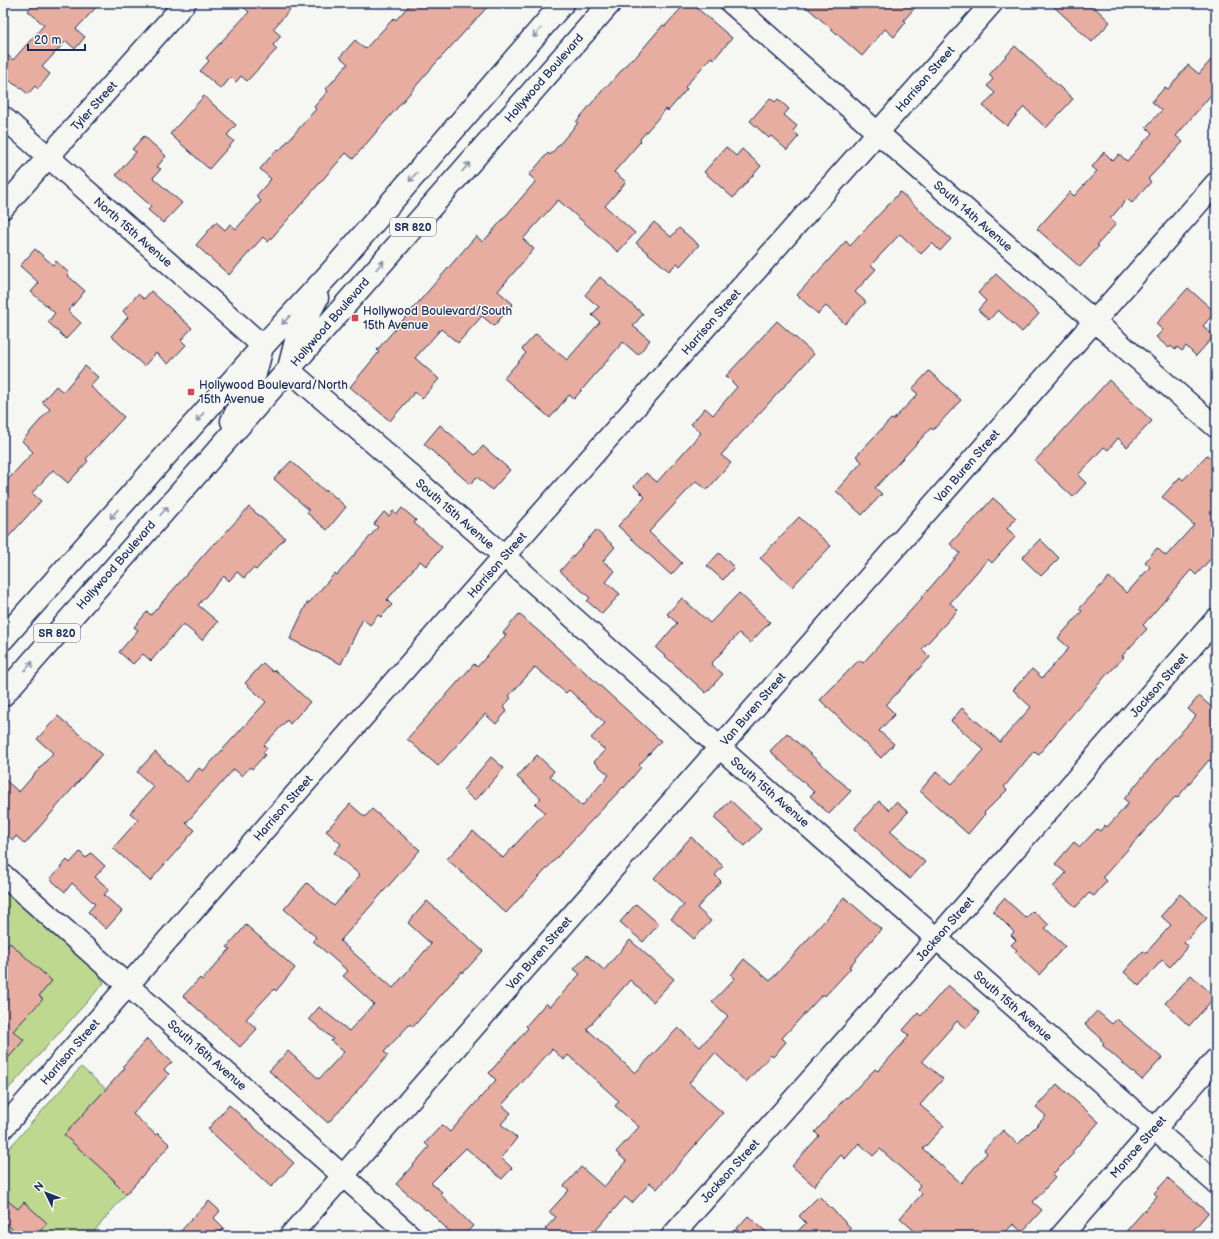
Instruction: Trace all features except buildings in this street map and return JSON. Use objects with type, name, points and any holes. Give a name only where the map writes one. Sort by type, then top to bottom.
[{"type":"main road","name":"SR 820","points":[[3,639],[263,346],[332,271],[563,3]]},
{"type":"main road","name":"Hollywood Boulevard","points":[[3,695],[610,3]]},
{"type":"main road","points":[[288,369],[297,336],[332,271]]},
{"type":"main road","points":[[216,452],[255,374],[263,346]]},
{"type":"street","name":"Tyler Street","points":[[3,208],[185,3]]},
{"type":"street","name":"South 14th Avenue","points":[[731,3],[1216,427]]},
{"type":"street","name":"Harrison Street","points":[[3,1128],[504,556],[992,3]]},
{"type":"street","name":"North 15th Avenue","points":[[3,118],[263,346]]},
{"type":"street","name":"Van Buren Street","points":[[290,1236],[1216,183]]},
{"type":"street","name":"South 15th Avenue","points":[[288,369],[504,556],[719,748],[1216,1183]]},
{"type":"street","name":"Jackson Street","points":[[672,1236],[936,939],[1216,619]]},
{"type":"street","name":"South 16th Avenue","points":[[3,875],[411,1236]]},
{"type":"street","name":"Monroe Street","points":[[1061,1236],[1216,1059]]},
{"type":"green space","points":[[3,888],[92,966],[104,983],[3,1095]]},
{"type":"green space","points":[[81,1067],[106,1089],[65,1135],[109,1175],[126,1194],[90,1236],[3,1236],[3,1155]]},
{"type":"place","name":"Hollywood Boulevard/South 15th Avenue","points":[[355,318]]},
{"type":"place","name":"Hollywood Boulevard/North 15th Avenue","points":[[191,392]]}]
